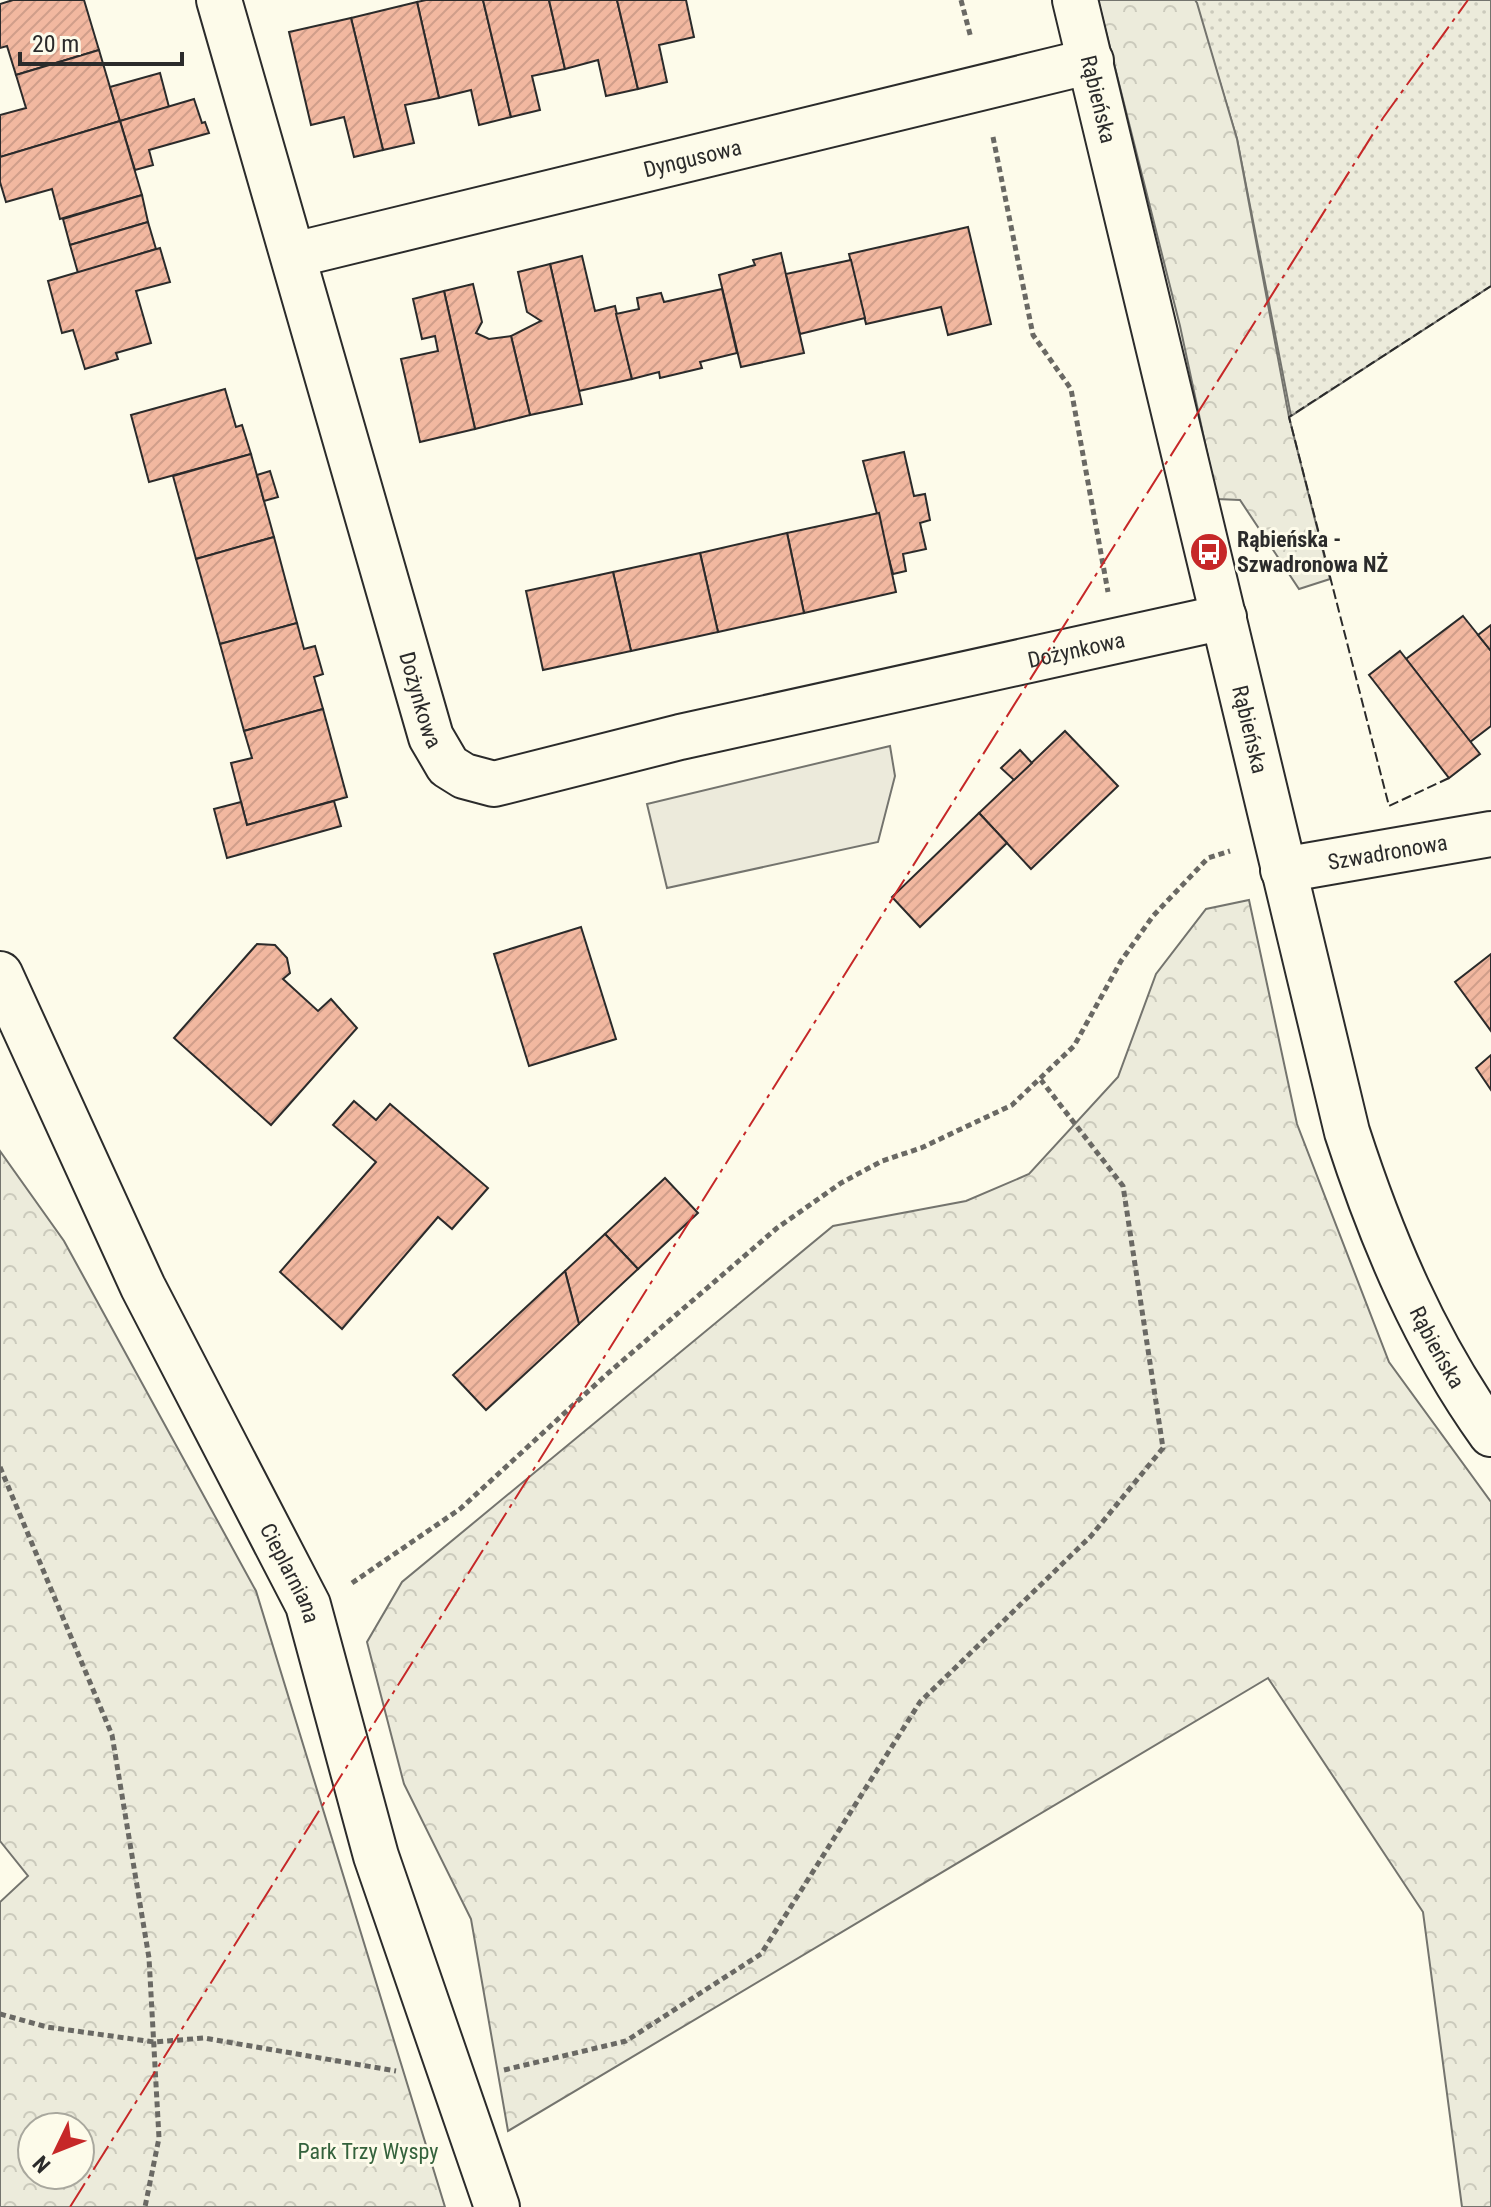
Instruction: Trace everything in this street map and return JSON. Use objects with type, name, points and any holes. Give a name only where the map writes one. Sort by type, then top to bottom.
[{"type":"street","name":"Dożynkowa","points":[[219,0],[431,737],[448,766],[464,776],[494,784],[680,737],[1224,617]]},
{"type":"street","name":"Rąbieńska","points":[[1075,0],[1334,1084],[1363,1182],[1419,1315],[1491,1434]]},
{"type":"street","name":"Dyngusowa","points":[[294,255],[1091,61]]},
{"type":"street","name":"Szwadronowa","points":[[1279,854],[1491,834]]},
{"type":"street","name":"Cieplarniana","points":[[0,974],[143,1287],[308,1605],[376,1856],[497,2207]]},
{"type":"path","points":[[961,0],[983,87],[1033,335],[1071,389],[1116,640]]},
{"type":"path","points":[[308,1605],[377,1569],[460,1509],[606,1375],[777,1228],[841,1183],[882,1161],[921,1148],[1012,1105],[1074,1046],[1121,961],[1153,916],[1208,858],[1279,854]]},
{"type":"path","points":[[0,2014],[47,2027],[154,2042],[204,2038],[456,2081],[626,2041],[761,1954],[920,1702],[1091,1536],[1163,1448],[1123,1186],[1041,1080]]},
{"type":"path","points":[[0,1467],[112,1735],[149,1958],[159,2138],[145,2207]]},
{"type":"green space","points":[[1098,0],[1195,0],[1197,3],[1237,139],[1289,417],[1330,579],[1299,589],[1240,500],[1217,499],[1180,326]]},
{"type":"green space","points":[[1195,0],[1491,0],[1491,286],[1291,416],[1237,139]]},
{"type":"green space","points":[[1249,900],[1297,1124],[1389,1362],[1491,1502],[1491,2207],[1462,2207],[1423,1912],[1268,1678],[508,2131],[471,1919],[404,1784],[367,1642],[402,1582],[833,1226],[966,1201],[1029,1174],[1118,1077],[1156,974],[1206,909]]},
{"type":"green space","name":"Park Trzy Wyspy","points":[[0,1151],[64,1241],[256,1591],[445,2207],[0,2207],[0,1902],[28,1876],[0,1841]]},
{"type":"shaded area","points":[[890,746],[895,776],[878,842],[667,888],[647,804]]},
{"type":"building","points":[[13,0],[84,0],[99,50],[16,75],[7,46],[0,48],[0,4]]},
{"type":"building","points":[[483,0],[511,117],[479,125],[471,90],[439,98],[417,2]]},
{"type":"building","points":[[483,0],[549,0],[565,69],[532,76],[540,110],[511,117]]},
{"type":"building","points":[[549,0],[617,0],[638,89],[606,96],[598,60],[565,69]]},
{"type":"building","points":[[617,0],[686,0],[694,37],[659,45],[667,82],[638,89]]},
{"type":"building","points":[[417,2],[439,98],[405,105],[414,143],[383,150],[351,18]]},
{"type":"building","points":[[351,18],[383,150],[354,157],[344,117],[311,125],[289,32]]},
{"type":"building","points":[[99,50],[120,121],[0,157],[0,115],[26,108],[16,75]]},
{"type":"building","points":[[160,73],[169,107],[120,121],[110,87]]},
{"type":"building","points":[[194,99],[209,133],[149,150],[153,165],[135,170],[120,121]]},
{"type":"building","points":[[120,121],[142,195],[60,219],[52,189],[6,202],[0,182],[0,157]]},
{"type":"building","points":[[142,195],[148,222],[70,245],[63,219]]},
{"type":"building","points":[[148,222],[156,249],[78,273],[70,245]]},
{"type":"building","points":[[968,227],[991,324],[948,335],[941,307],[866,324],[849,254]]},
{"type":"building","points":[[160,248],[170,282],[136,291],[151,343],[116,353],[118,359],[85,369],[73,330],[62,333],[48,281]]},
{"type":"building","points":[[781,253],[804,353],[741,367],[719,275],[755,265],[753,260]]},
{"type":"building","points":[[582,256],[595,311],[615,306],[632,379],[579,391],[550,264]]},
{"type":"building","points":[[851,260],[865,318],[800,334],[786,274]]},
{"type":"building","points":[[550,264],[582,404],[530,415],[511,336],[541,321],[527,312],[518,272]]},
{"type":"building","points":[[473,284],[482,322],[476,333],[489,339],[511,336],[530,415],[475,429],[444,291]]},
{"type":"building","points":[[722,289],[737,353],[700,362],[702,368],[660,378],[659,372],[632,379],[616,314],[639,309],[637,298],[661,293],[664,302]]},
{"type":"building","points":[[444,291],[475,429],[420,442],[401,359],[438,351],[435,336],[422,339],[413,299]]},
{"type":"building","points":[[225,389],[236,427],[242,425],[251,454],[149,482],[131,415]]},
{"type":"building","points":[[904,452],[914,496],[925,494],[930,520],[920,523],[926,549],[903,554],[906,571],[893,574],[863,461]]},
{"type":"building","points":[[251,454],[274,537],[196,559],[173,476]]},
{"type":"building","points":[[270,471],[278,497],[264,501],[257,475]]},
{"type":"building","points":[[879,513],[896,592],[804,613],[787,533]]},
{"type":"building","points":[[787,533],[804,613],[718,632],[700,553]]},
{"type":"building","points":[[274,537],[297,623],[220,644],[196,559]]},
{"type":"building","points":[[700,553],[718,632],[631,651],[613,572]]},
{"type":"building","points":[[613,572],[631,651],[543,670],[526,591]]},
{"type":"building","points":[[1463,616],[1491,651],[1491,726],[1470,742],[1406,659]]},
{"type":"building","points":[[297,623],[304,649],[315,646],[323,674],[314,677],[323,709],[244,731],[220,644]]},
{"type":"building","points":[[1491,625],[1491,651],[1478,635]]},
{"type":"building","points":[[1400,651],[1480,754],[1449,778],[1369,675]]},
{"type":"building","points":[[323,709],[347,797],[247,825],[231,763],[252,758],[244,731]]},
{"type":"building","points":[[1065,731],[1118,786],[1031,869],[979,813]]},
{"type":"building","points":[[1020,750],[1032,763],[1014,780],[1001,768]]},
{"type":"building","points":[[334,801],[341,826],[227,858],[214,809],[241,802],[247,825]]},
{"type":"building","points":[[979,813],[1007,843],[920,927],[892,897]]},
{"type":"building","points":[[581,927],[616,1039],[529,1066],[494,954]]},
{"type":"building","points":[[257,944],[275,945],[287,958],[290,973],[283,979],[318,1011],[331,999],[357,1028],[271,1125],[174,1038]]},
{"type":"building","points":[[1491,954],[1491,1031],[1455,982]]},
{"type":"building","points":[[1491,1055],[1491,1090],[1476,1068]]},
{"type":"building","points":[[354,1101],[376,1120],[390,1104],[488,1188],[452,1229],[438,1217],[342,1329],[280,1272],[376,1162],[333,1125]]},
{"type":"building","points":[[665,1178],[698,1213],[638,1269],[605,1234]]},
{"type":"building","points":[[605,1234],[638,1269],[579,1324],[565,1271]]},
{"type":"building","points":[[565,1271],[579,1324],[486,1410],[453,1375]]},
{"type":"fence","points":[[1449,778],[1389,806],[1289,417],[1491,286]]},
{"type":"power","points":[[70,2207],[1383,118],[1468,0]]},
{"type":"place","name":"Rąbieńska - Szwadronowa NŻ","points":[[1209,552]]}]
